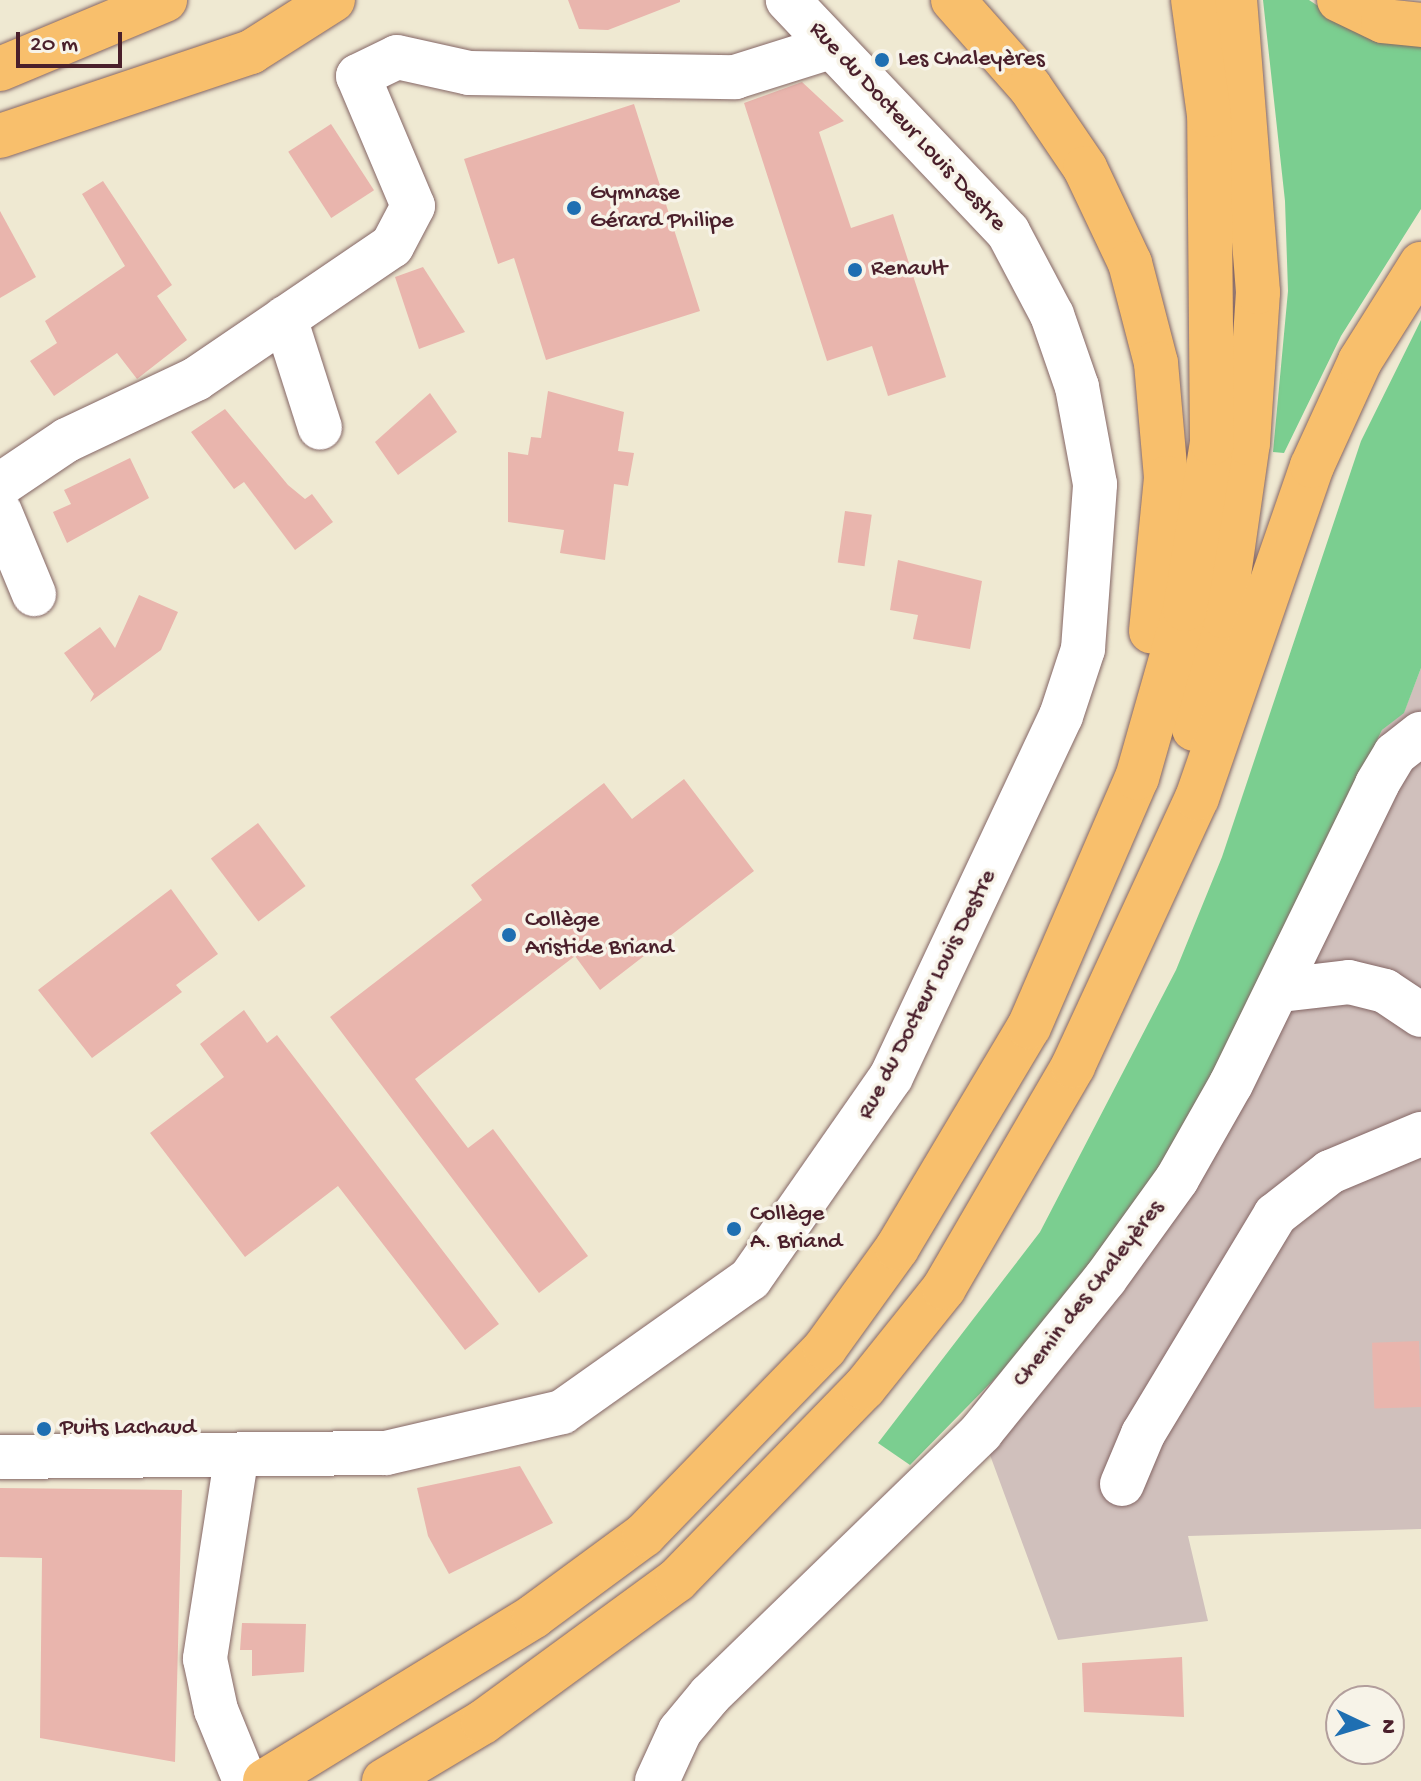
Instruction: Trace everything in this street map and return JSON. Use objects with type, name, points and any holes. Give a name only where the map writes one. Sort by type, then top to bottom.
[{"type":"highway","points":[[0,69],[165,0]]},
{"type":"highway","points":[[0,136],[251,52],[333,0]]},
{"type":"highway","points":[[953,0],[1030,87],[1085,168],[1130,263],[1156,363],[1166,478],[1159,593],[1093,890]]},
{"type":"highway","points":[[282,1774],[534,1616],[644,1535],[825,1348],[966,1139],[1093,890],[1137,778],[1185,609],[1212,443],[1209,115],[1193,0]]},
{"type":"highway","points":[[1140,912],[1223,616],[1248,443],[1258,292],[1235,0]]},
{"type":"highway","points":[[1339,0],[1383,21],[1421,25]]},
{"type":"highway","points":[[384,1781],[495,1714],[677,1580],[864,1388],[944,1288],[1018,1172],[1197,798],[1312,466],[1360,361],[1421,264]]},
{"type":"street","name":"Rue du Docteur Louis Destre","points":[[0,1457],[236,1460],[386,1453],[562,1412],[750,1279],[891,1077],[1061,716],[1083,649],[1094,571],[1095,484],[1077,387],[1052,315],[1008,232],[788,0]]},
{"type":"street","points":[[0,485],[67,440],[196,379],[392,246],[413,206],[358,76],[397,57],[469,73],[735,77],[830,47]]},
{"type":"street","points":[[285,318],[320,428]]},
{"type":"street","points":[[0,512],[34,594]]},
{"type":"street","name":"Chemin des Chaleyères","points":[[657,1781],[680,1731],[710,1695],[981,1432],[1105,1279],[1177,1179],[1281,990],[1377,784],[1395,754],[1421,734]]},
{"type":"street","points":[[1281,990],[1349,982],[1385,991],[1421,1015]]},
{"type":"street","points":[[1122,1484],[1143,1434],[1275,1215],[1330,1172],[1421,1134]]},
{"type":"street","points":[[236,1460],[205,1659],[216,1710],[245,1781]]},
{"type":"shaded area","points":[[1421,668],[1421,1529],[1188,1536],[1208,1621],[1058,1640],[972,1406],[1140,1199],[1345,815],[1382,730],[1404,712]]},
{"type":"green space","points":[[1263,0],[1309,0],[1365,37],[1421,46],[1421,209],[1341,336],[1284,453],[1273,452],[1288,291],[1285,201]]},
{"type":"green space","points":[[1421,320],[1421,668],[1404,713],[1382,730],[1229,1048],[1140,1199],[1018,1355],[910,1465],[878,1443],[1040,1232],[1176,970],[1222,857],[1361,441]]},
{"type":"building","points":[[568,0],[680,2],[608,30],[579,29]]},
{"type":"building","name":"Renault","points":[[802,82],[844,121],[819,132],[851,228],[893,214],[946,377],[888,396],[872,346],[827,361],[744,103]]},
{"type":"building","name":"Gymnase Gérard Philipe","points":[[634,104],[700,311],[546,360],[514,258],[498,264],[464,159]]},
{"type":"building","points":[[331,124],[374,190],[331,218],[288,152]]},
{"type":"building","points":[[103,181],[172,285],[157,296],[187,340],[137,379],[117,353],[54,396],[30,361],[57,343],[45,321],[125,266],[82,194]]},
{"type":"building","points":[[0,211],[36,277],[0,298]]},
{"type":"building","points":[[423,267],[465,332],[419,349],[395,277]]},
{"type":"building","points":[[548,391],[624,412],[618,451],[634,453],[628,486],[614,484],[605,560],[560,553],[564,530],[508,522],[508,452],[528,455],[531,437],[541,438]]},
{"type":"building","points":[[430,393],[457,432],[398,475],[375,442]]},
{"type":"building","points":[[225,409],[288,485],[305,499],[312,494],[333,522],[295,550],[244,482],[234,489],[191,432]]},
{"type":"building","points":[[130,458],[149,498],[67,543],[53,512],[71,504],[64,490]]},
{"type":"building","points":[[845,511],[872,515],[865,566],[838,562]]},
{"type":"building","points":[[898,560],[982,581],[970,649],[913,639],[918,615],[890,610]]},
{"type":"building","points":[[139,595],[178,612],[161,650],[90,702],[94,694],[64,653],[100,627],[115,648]]},
{"type":"building","points":[[684,779],[754,871],[600,990],[575,956],[415,1079],[468,1148],[493,1129],[588,1256],[539,1293],[330,1017],[482,900],[471,885],[604,783],[632,819]]},
{"type":"building","points":[[258,823],[306,886],[258,922],[211,859]]},
{"type":"building","points":[[171,889],[218,954],[176,985],[182,992],[92,1058],[38,990]]},
{"type":"building","points":[[244,1010],[267,1043],[277,1035],[499,1324],[465,1350],[338,1186],[245,1257],[150,1133],[224,1077],[200,1044]]},
{"type":"building","points":[[1419,1341],[1421,1407],[1374,1409],[1372,1343]]},
{"type":"building","points":[[520,1466],[553,1523],[449,1574],[428,1536],[417,1488]]},
{"type":"building","points":[[0,1488],[182,1490],[175,1762],[40,1738],[42,1558],[0,1557]]},
{"type":"building","points":[[242,1623],[306,1624],[304,1672],[252,1676],[252,1650],[240,1650]]},
{"type":"building","points":[[1182,1657],[1184,1717],[1084,1712],[1082,1663]]},
{"type":"place","name":"Les Chaleyères","points":[[882,60]]},
{"type":"place","name":"Gymnase Gérard Philipe","points":[[574,208]]},
{"type":"place","name":"Renault","points":[[855,270]]},
{"type":"place","name":"Collège Aristide Briand","points":[[509,935]]},
{"type":"place","name":"Collège A. Briand","points":[[734,1229]]},
{"type":"place","name":"Puits Lachaud","points":[[44,1429]]}]
